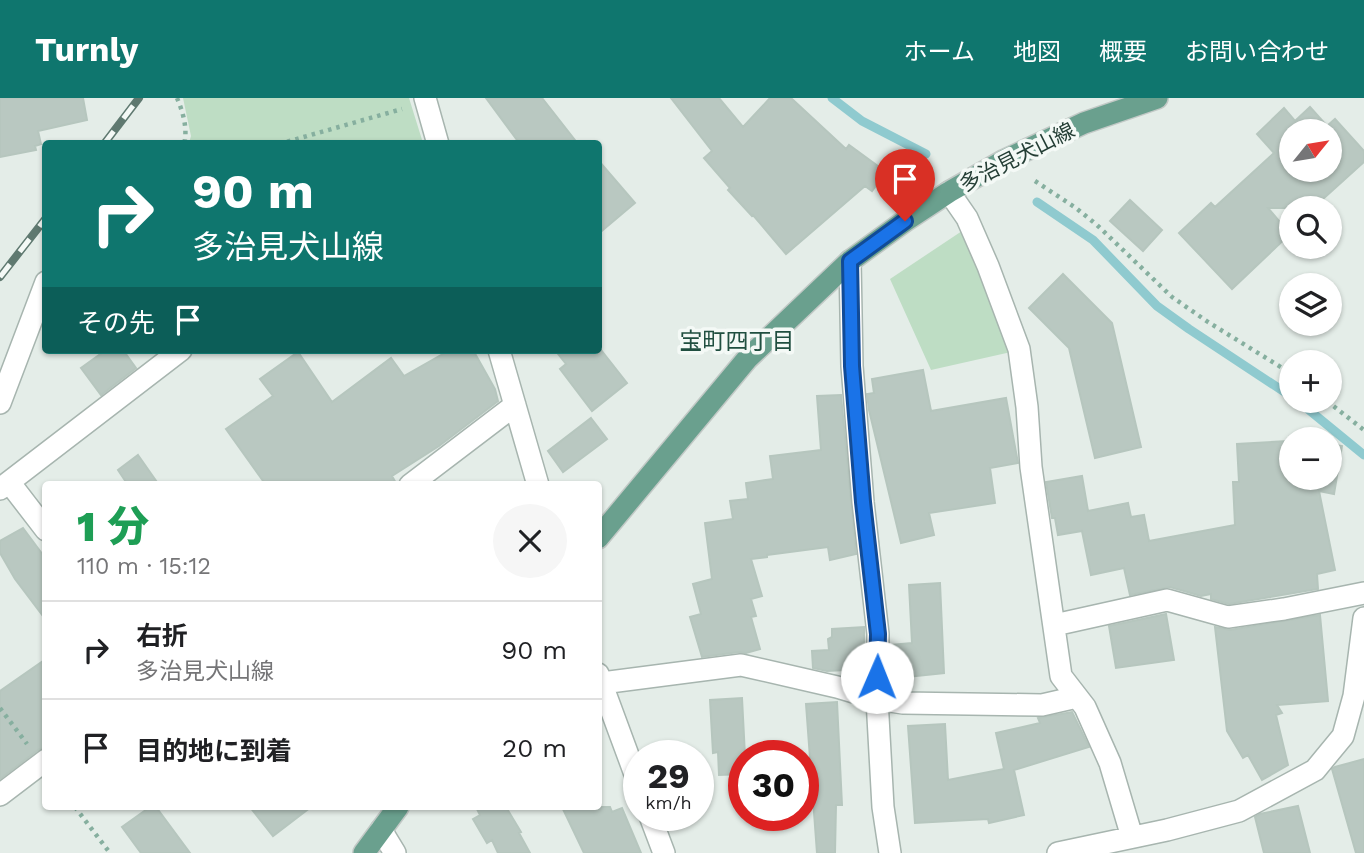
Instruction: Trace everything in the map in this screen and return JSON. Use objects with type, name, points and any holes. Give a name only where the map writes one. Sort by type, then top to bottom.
[{"type":"main road","name":"多治見犬山線","points":[[602,533],[747,359],[850,261],[948,192],[1005,160],[1084,123],[1157,98]]},
{"type":"main road","points":[[364,853],[396,810]]},
{"type":"street","points":[[426,100],[437,140]]},
{"type":"street","points":[[948,192],[967,218],[1019,349],[1031,467],[1061,676],[1085,707],[1110,763],[1132,837]]},
{"type":"street","points":[[850,261],[853,380],[878,634],[877,699],[884,807],[890,853]]},
{"type":"street","points":[[0,403],[42,293]]},
{"type":"street","points":[[42,526],[5,485],[176,354]]},
{"type":"street","points":[[500,354],[536,481]]},
{"type":"street","points":[[415,481],[515,405]]},
{"type":"street","points":[[1055,627],[1167,600],[1228,617],[1364,593]]},
{"type":"street","points":[[1058,853],[1089,850],[1239,811],[1315,770],[1357,719],[1354,696],[1364,618]]},
{"type":"street","points":[[602,679],[741,665],[903,703],[1042,705],[1077,697]]},
{"type":"street","points":[[602,684],[623,742]]},
{"type":"street","points":[[0,795],[42,763]]},
{"type":"street","points":[[381,830],[394,853]]},
{"type":"street","points":[[656,831],[664,853]]},
{"type":"path","points":[[177,98],[182,109],[185,140]]},
{"type":"path","points":[[292,140],[426,100]]},
{"type":"path","points":[[1035,181],[1097,225],[1172,297],[1279,366]]},
{"type":"path","points":[[1342,413],[1364,430]]},
{"type":"path","points":[[0,708],[42,761]]},
{"type":"path","points":[[77,810],[110,853]]},
{"type":"green space","points":[[183,98],[409,98],[422,140],[190,140]]},
{"type":"green space","points":[[962,231],[1011,352],[931,370],[890,279]]},
{"type":"building","points":[[0,98],[83,98],[87,120],[38,131],[41,144],[35,146],[36,150],[0,157]]},
{"type":"building","points":[[486,98],[542,98],[575,140],[517,140]]},
{"type":"building","points":[[671,98],[719,98],[743,127],[770,98],[791,98],[846,149],[849,145],[886,172],[872,191],[865,186],[786,254],[728,190],[730,188],[704,158],[712,151]]},
{"type":"building","points":[[1310,107],[1321,119],[1297,119]]},
{"type":"building","points":[[1284,108],[1293,119],[1279,119],[1279,182],[1342,182],[1326,196],[1279,196],[1279,208],[1268,208],[1279,221],[1279,244],[1232,289],[1179,233],[1211,203],[1215,207],[1274,153],[1257,134]]},
{"type":"building","points":[[1342,127],[1364,151],[1364,162],[1342,182]]},
{"type":"building","points":[[602,165],[635,203],[602,231]]},
{"type":"building","points":[[1130,200],[1162,230],[1143,251],[1110,221]]},
{"type":"building","points":[[1063,274],[1112,323],[1141,447],[1095,458],[1069,348],[1029,308]]},
{"type":"building","points":[[602,351],[627,383],[592,411],[560,369],[566,364],[558,354],[602,354]]},
{"type":"building","points":[[100,354],[126,354],[136,368],[101,395],[81,368]]},
{"type":"building","points":[[295,354],[299,354],[332,402],[391,358],[404,376],[443,354],[475,354],[495,389],[498,401],[439,446],[392,476],[395,481],[263,481],[226,429],[273,396],[260,379]]},
{"type":"building","points":[[923,370],[931,411],[1006,398],[1018,463],[990,468],[995,503],[929,513],[934,535],[901,543],[867,394],[874,393],[872,379]]},
{"type":"building","points":[[841,395],[856,554],[830,560],[828,547],[751,559],[762,596],[751,599],[756,616],[751,617],[760,649],[702,657],[690,617],[701,614],[693,584],[712,579],[705,523],[733,519],[730,501],[748,499],[746,483],[773,479],[770,456],[821,450],[817,396]]},
{"type":"building","points":[[591,418],[607,439],[563,472],[548,451]]},
{"type":"building","points":[[1279,442],[1279,490],[1335,490],[1334,494],[1319,491],[1335,570],[1317,574],[1318,589],[1229,604],[1211,599],[1211,594],[1201,596],[1170,587],[1130,595],[1124,568],[1091,575],[1082,531],[1058,535],[1046,482],[1082,476],[1088,511],[1128,503],[1131,517],[1144,515],[1149,541],[1235,525],[1233,482],[1239,482],[1237,444]]},
{"type":"building","points":[[138,455],[156,481],[125,481],[118,470]]},
{"type":"building","points":[[23,528],[42,554],[42,615],[15,579],[0,553],[0,541]]},
{"type":"building","points":[[940,583],[944,673],[898,678],[897,668],[891,668],[891,645],[912,643],[909,585]]},
{"type":"building","points":[[1166,614],[1174,660],[1116,668],[1109,626]]},
{"type":"building","points":[[1320,615],[1328,701],[1277,705],[1282,713],[1276,715],[1288,765],[1262,780],[1248,755],[1243,758],[1227,731],[1215,627],[1230,630]]},
{"type":"building","points":[[864,627],[864,669],[827,671],[813,668],[812,651],[829,650],[828,639],[832,637],[832,629]]},
{"type":"building","points":[[42,662],[42,748],[0,779],[0,691]]},
{"type":"building","points":[[742,698],[744,740],[728,740],[728,775],[719,775],[718,752],[714,753],[712,740],[710,700]]},
{"type":"building","points":[[837,702],[842,805],[836,805],[835,853],[817,853],[819,740],[809,740],[806,704]]},
{"type":"building","points":[[1072,712],[1089,747],[1014,770],[1024,815],[989,823],[988,819],[915,823],[908,726],[945,724],[948,780],[1004,769],[996,733],[1040,723],[1038,718]]},
{"type":"building","points":[[1364,759],[1364,853],[1356,853],[1332,769]]},
{"type":"building","points":[[1298,806],[1310,853],[1264,853],[1255,817]]},
{"type":"building","points":[[602,807],[610,807],[612,812],[622,808],[623,831],[632,831],[641,853],[584,853],[563,810],[602,810]]},
{"type":"building","points":[[146,810],[158,810],[190,853],[141,853],[122,827]]},
{"type":"building","points":[[252,810],[307,810],[273,836]]},
{"type":"building","points":[[478,810],[508,810],[530,853],[498,853],[492,840],[487,843],[473,819],[480,815]]},
{"type":"waterway","points":[[832,98],[862,121],[926,154]]},
{"type":"waterway","points":[[1037,202],[1093,240],[1157,306],[1279,388]]},
{"type":"waterway","points":[[1313,413],[1364,455]]},
{"type":"railway","points":[[107,140],[139,98]]},
{"type":"railway","points":[[0,277],[42,223]]},
{"type":"district","name":"宝町四丁目","points":[[737,341]]},
{"type":"route","points":[[877,677],[878,634],[863,502],[852,366],[850,261],[905,221]]}]
